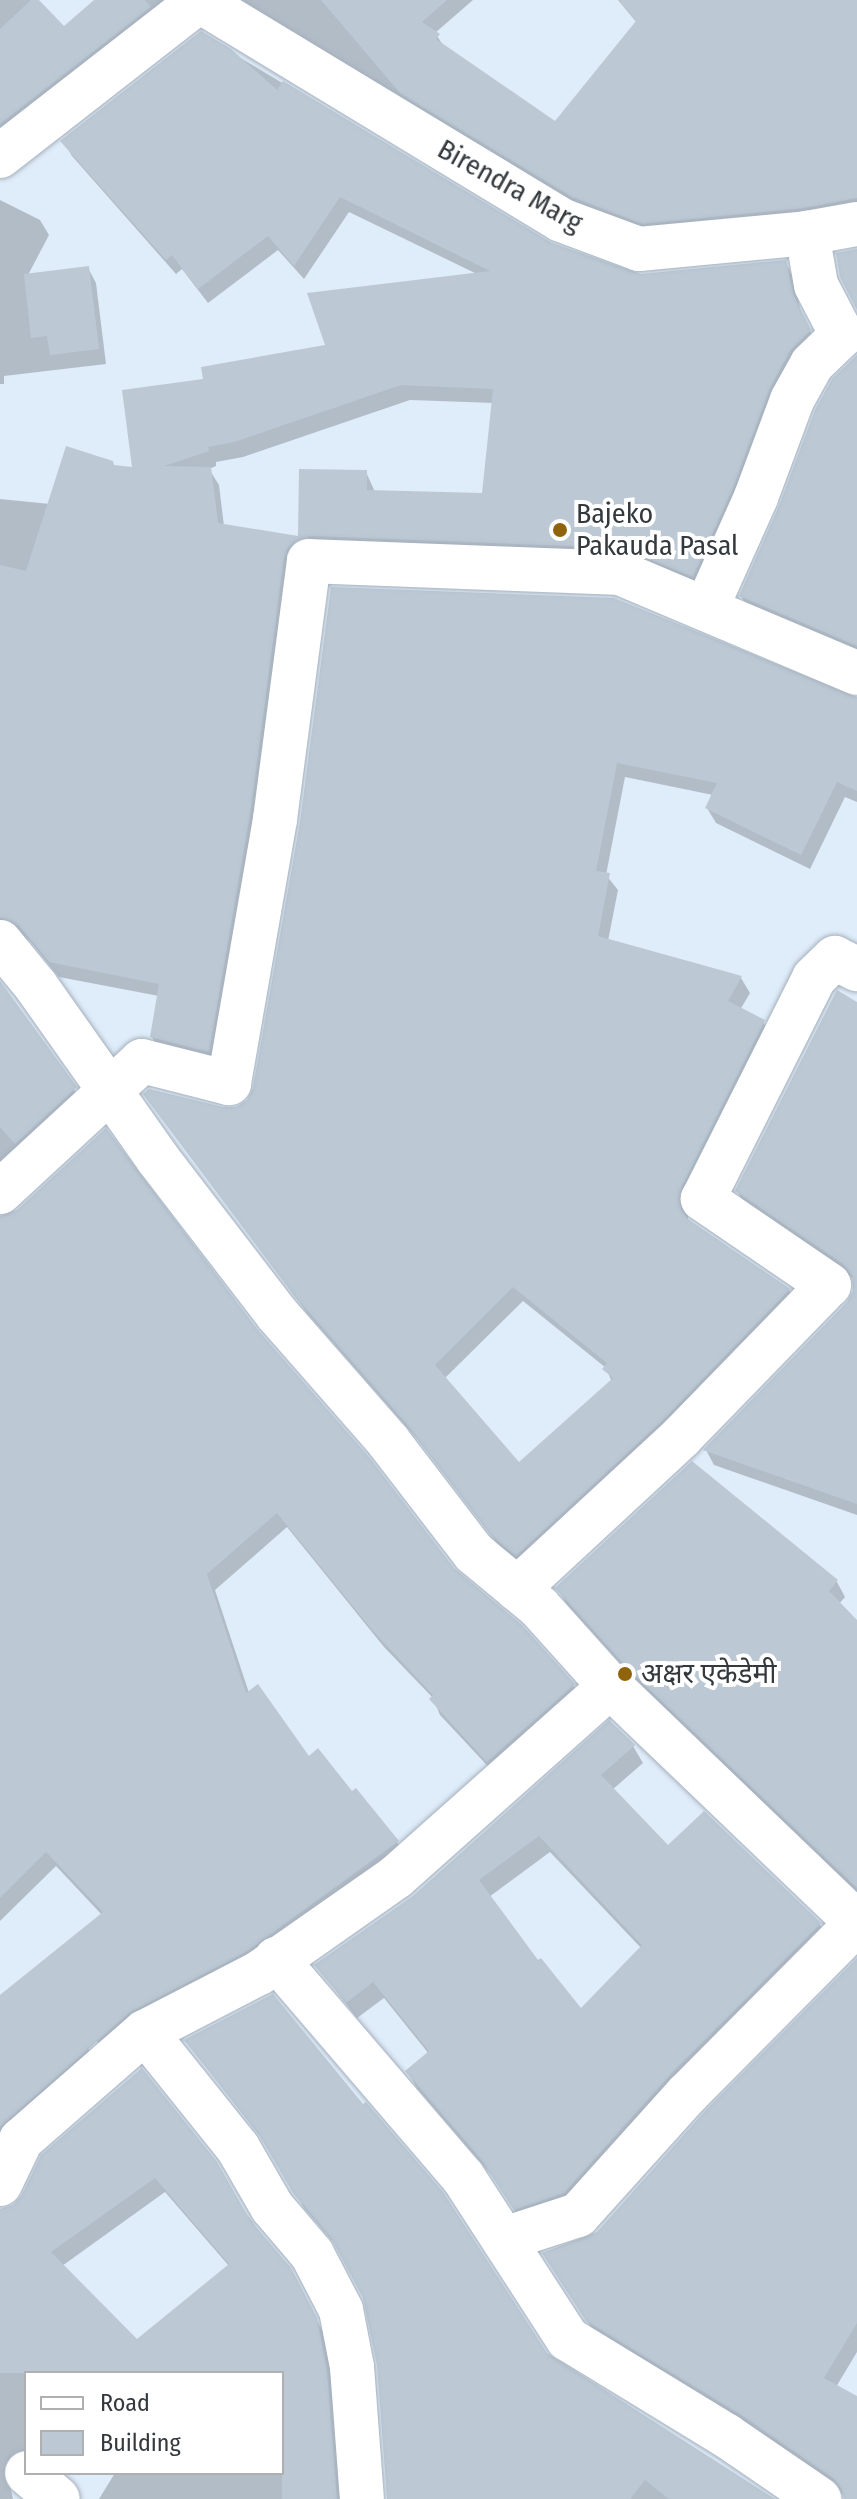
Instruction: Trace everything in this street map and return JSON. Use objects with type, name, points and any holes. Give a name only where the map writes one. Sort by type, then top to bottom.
[{"type":"street","points":[[0,156],[199,0]]},
{"type":"street","name":"Birendra Marg","points":[[199,0],[561,220],[639,249],[807,233],[857,224]]},
{"type":"street","points":[[706,609],[756,497],[792,400],[812,364],[842,335],[816,285],[807,233]]},
{"type":"street","points":[[8,1166],[110,1092],[142,1061],[229,1083],[275,819],[309,561],[620,573],[857,673]]},
{"type":"street","points":[[0,942],[36,986],[110,1092],[277,1314],[388,1441],[474,1553],[539,1607],[610,1686],[857,1923],[688,2093],[578,2215],[504,2239]]},
{"type":"street","points":[[517,1589],[681,1437],[829,1285],[703,1199],[814,978],[835,958],[857,969]]},
{"type":"street","points":[[0,2184],[10,2127],[145,2032],[259,1973],[396,1877],[610,1686]]},
{"type":"street","points":[[276,1959],[463,2177],[568,2339],[727,2436],[819,2499]]},
{"type":"street","points":[[145,2032],[238,2148],[272,2207],[312,2254],[341,2310],[352,2367],[362,2499]]},
{"type":"street","points":[[0,2451],[24,2471]]},
{"type":"street","points":[[28,2475],[58,2499]]},
{"type":"building","points":[[31,0],[39,0],[64,26],[94,0],[145,0],[151,7],[0,124],[0,29]]},
{"type":"building","points":[[321,0],[447,0],[422,22],[440,34],[436,39],[555,121],[636,21],[619,0],[857,0],[857,198],[804,208],[642,224],[572,197],[401,94]]},
{"type":"building","points":[[201,31],[231,49],[277,90],[283,81],[552,243],[641,274],[786,260],[794,296],[811,330],[790,351],[770,388],[733,488],[693,577],[621,548],[310,536],[289,546],[284,558],[250,815],[209,1052],[150,1037],[159,984],[49,962],[19,926],[0,918],[0,565],[26,571],[66,446],[113,461],[114,465],[132,467],[122,390],[203,379],[201,367],[325,345],[307,293],[490,271],[340,197],[294,266],[268,236],[198,289],[172,255],[166,260],[60,141]],"holes":[[[401,385],[493,389],[482,493],[367,490],[367,470],[299,469],[298,536],[218,523],[211,467],[164,466],[209,451],[208,447],[234,442]]]},
{"type":"building","points":[[857,249],[857,310],[840,277],[836,253]]},
{"type":"building","points":[[89,266],[99,349],[50,355],[47,336],[31,338],[24,274]]},
{"type":"building","points":[[857,355],[857,646],[739,596],[779,506],[815,410],[832,379]]},
{"type":"building","points":[[331,587],[614,598],[857,697],[857,791],[837,782],[801,855],[705,808],[717,783],[617,763],[596,871],[610,873],[598,936],[742,976],[728,1001],[765,1020],[681,1188],[681,1210],[689,1220],[790,1289],[664,1419],[516,1556],[492,1536],[407,1425],[296,1298],[143,1094],[149,1089],[223,1107],[236,1107],[247,1100],[253,1088],[300,822]],"holes":[[[513,1287],[607,1363],[602,1369],[613,1378],[519,1462],[435,1365]]]},
{"type":"building","points":[[0,981],[77,1087],[15,1144],[0,1127]]},
{"type":"building","points":[[837,990],[857,1002],[857,1504],[703,1450],[847,1302],[853,1291],[852,1276],[843,1264],[735,1191]]},
{"type":"building","points":[[106,1128],[257,1329],[369,1457],[454,1568],[522,1625],[575,1684],[487,1762],[429,1699],[433,1695],[373,1631],[277,1513],[207,1574],[246,1693],[258,1684],[309,1756],[318,1748],[352,1791],[356,1788],[399,1841],[246,1952],[129,2013],[0,2127],[0,1995],[103,1912],[46,1852],[0,1898],[0,1216],[17,1210]]},
{"type":"building","points":[[692,1461],[838,1580],[829,1591],[857,1620],[857,1888],[628,1669],[555,1588]]},
{"type":"building","points":[[609,1720],[635,1745],[601,1775],[668,1845],[704,1811],[821,1923],[670,2075],[564,2193],[514,2210],[482,2161],[405,2071],[429,2051],[373,1982],[346,2003],[314,1965],[413,1896]],"holes":[[[539,1836],[642,1945],[581,2008],[541,1958],[538,1960],[479,1880]]]},
{"type":"building","points":[[857,1958],[857,2323],[824,2378],[857,2396],[857,2499],[844,2499],[841,2488],[833,2478],[741,2415],[586,2321],[542,2253],[597,2232],[706,2110]]},
{"type":"building","points":[[273,1994],[363,2104],[366,2102],[443,2192],[547,2353],[775,2499],[669,2499],[645,2480],[630,2499],[387,2499],[377,2365],[363,2298],[331,2238],[293,2193],[258,2133],[184,2040]]},
{"type":"building","points":[[142,2068],[217,2162],[250,2220],[291,2268],[317,2318],[327,2370],[337,2499],[282,2499],[284,2371],[0,2373],[0,2209],[13,2205],[22,2195],[41,2155]],"holes":[[[155,2178],[229,2264],[137,2339],[51,2252]]]},
{"type":"place","name":"Bajeko Pakauda Pasal","points":[[560,530]]},
{"type":"place","name":"अक्षर एकेडेमी","points":[[625,1674]]}]
